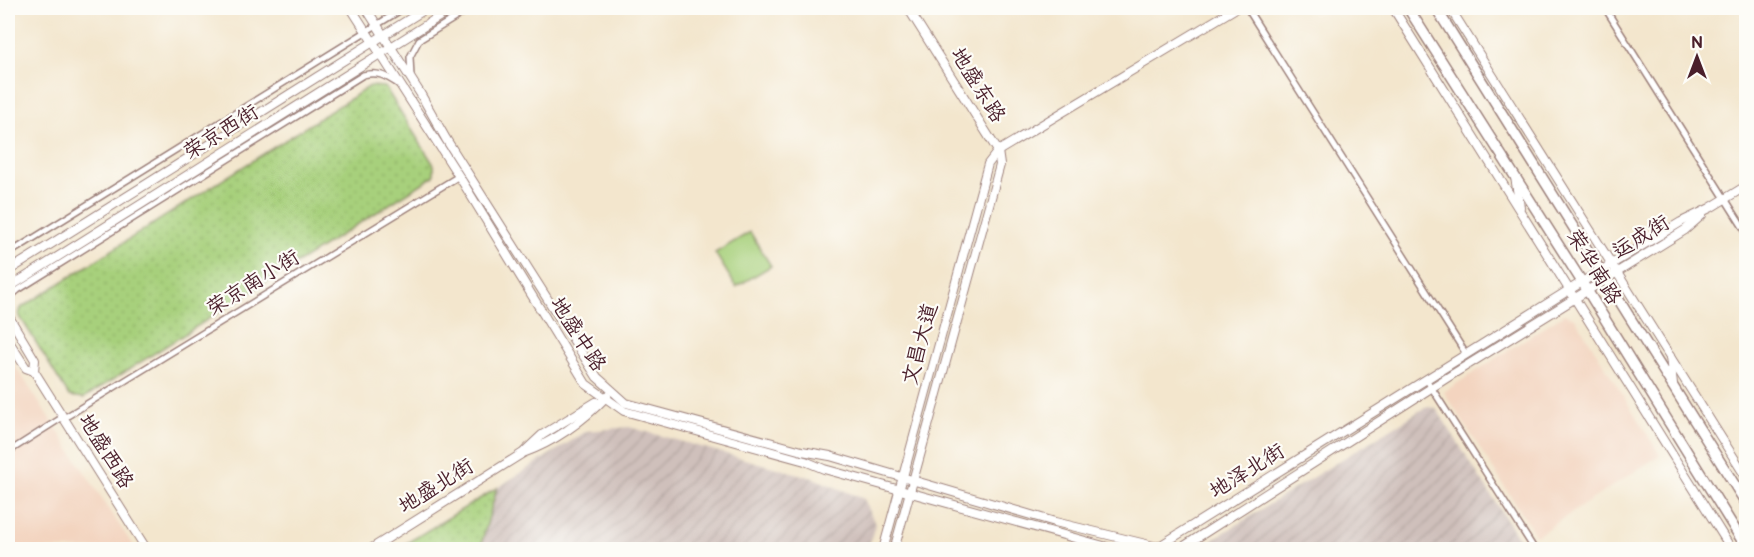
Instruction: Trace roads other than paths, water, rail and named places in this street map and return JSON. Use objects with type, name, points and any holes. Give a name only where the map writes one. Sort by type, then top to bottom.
[{"type":"main road","name":"荣华南路","points":[[1408,8],[1585,287],[1744,546]]},
{"type":"main road","name":"荣华南路","points":[[1436,8],[1746,503]]},
{"type":"street","name":"地盛中路","points":[[351,8],[459,176],[586,384],[624,411],[899,489]]},
{"type":"street","name":"地盛中路","points":[[366,8],[597,377],[626,403],[914,480]]},
{"type":"street","points":[[8,254],[404,8]]},
{"type":"street","name":"荣京西街","points":[[8,271],[427,8]]},
{"type":"street","name":"荣京西街","points":[[8,288],[453,8]]},
{"type":"street","points":[[411,78],[410,57],[419,40],[471,8]]},
{"type":"street","name":"地盛东路","points":[[908,8],[998,151]]},
{"type":"street","points":[[998,151],[1236,8]]},
{"type":"street","points":[[1247,8],[1466,354]]},
{"type":"street","points":[[1394,8],[1732,549]]},
{"type":"street","points":[[1448,8],[1451,33]]},
{"type":"street","points":[[1448,8],[1613,264],[1746,477]]},
{"type":"street","points":[[1605,8],[1746,232]]},
{"type":"street","points":[[8,313],[12,295],[18,290],[363,75],[378,73],[386,75],[399,84]]},
{"type":"street","name":"文昌大道","points":[[883,549],[988,164],[998,151]]},
{"type":"street","name":"文昌大道","points":[[894,549],[1000,165],[998,151]]},
{"type":"street","name":"荣京南小街","points":[[8,452],[459,176]]},
{"type":"street","points":[[1515,176],[1521,211]]},
{"type":"street","name":"运成街","points":[[1585,287],[1603,275],[1613,264],[1681,222],[1710,208],[1746,186]]},
{"type":"street","name":"运成街","points":[[1603,275],[1618,272],[1685,230],[1710,208]]},
{"type":"street","name":"地泽北街","points":[[914,480],[1054,522],[1159,548],[1569,290],[1585,287]]},
{"type":"street","name":"地泽北街","points":[[1178,549],[1575,298],[1585,287]]},
{"type":"street","name":"地盛西路","points":[[8,313],[35,360],[34,371],[147,549]]},
{"type":"street","name":"地盛西路","points":[[8,340],[26,368],[34,371]]},
{"type":"street","points":[[1670,355],[1672,384]]},
{"type":"street","points":[[1426,379],[1535,549]]},
{"type":"street","name":"地盛北街","points":[[369,549],[522,453],[542,435],[605,398],[612,390]]},
{"type":"street","points":[[899,489],[1118,549]]}]
